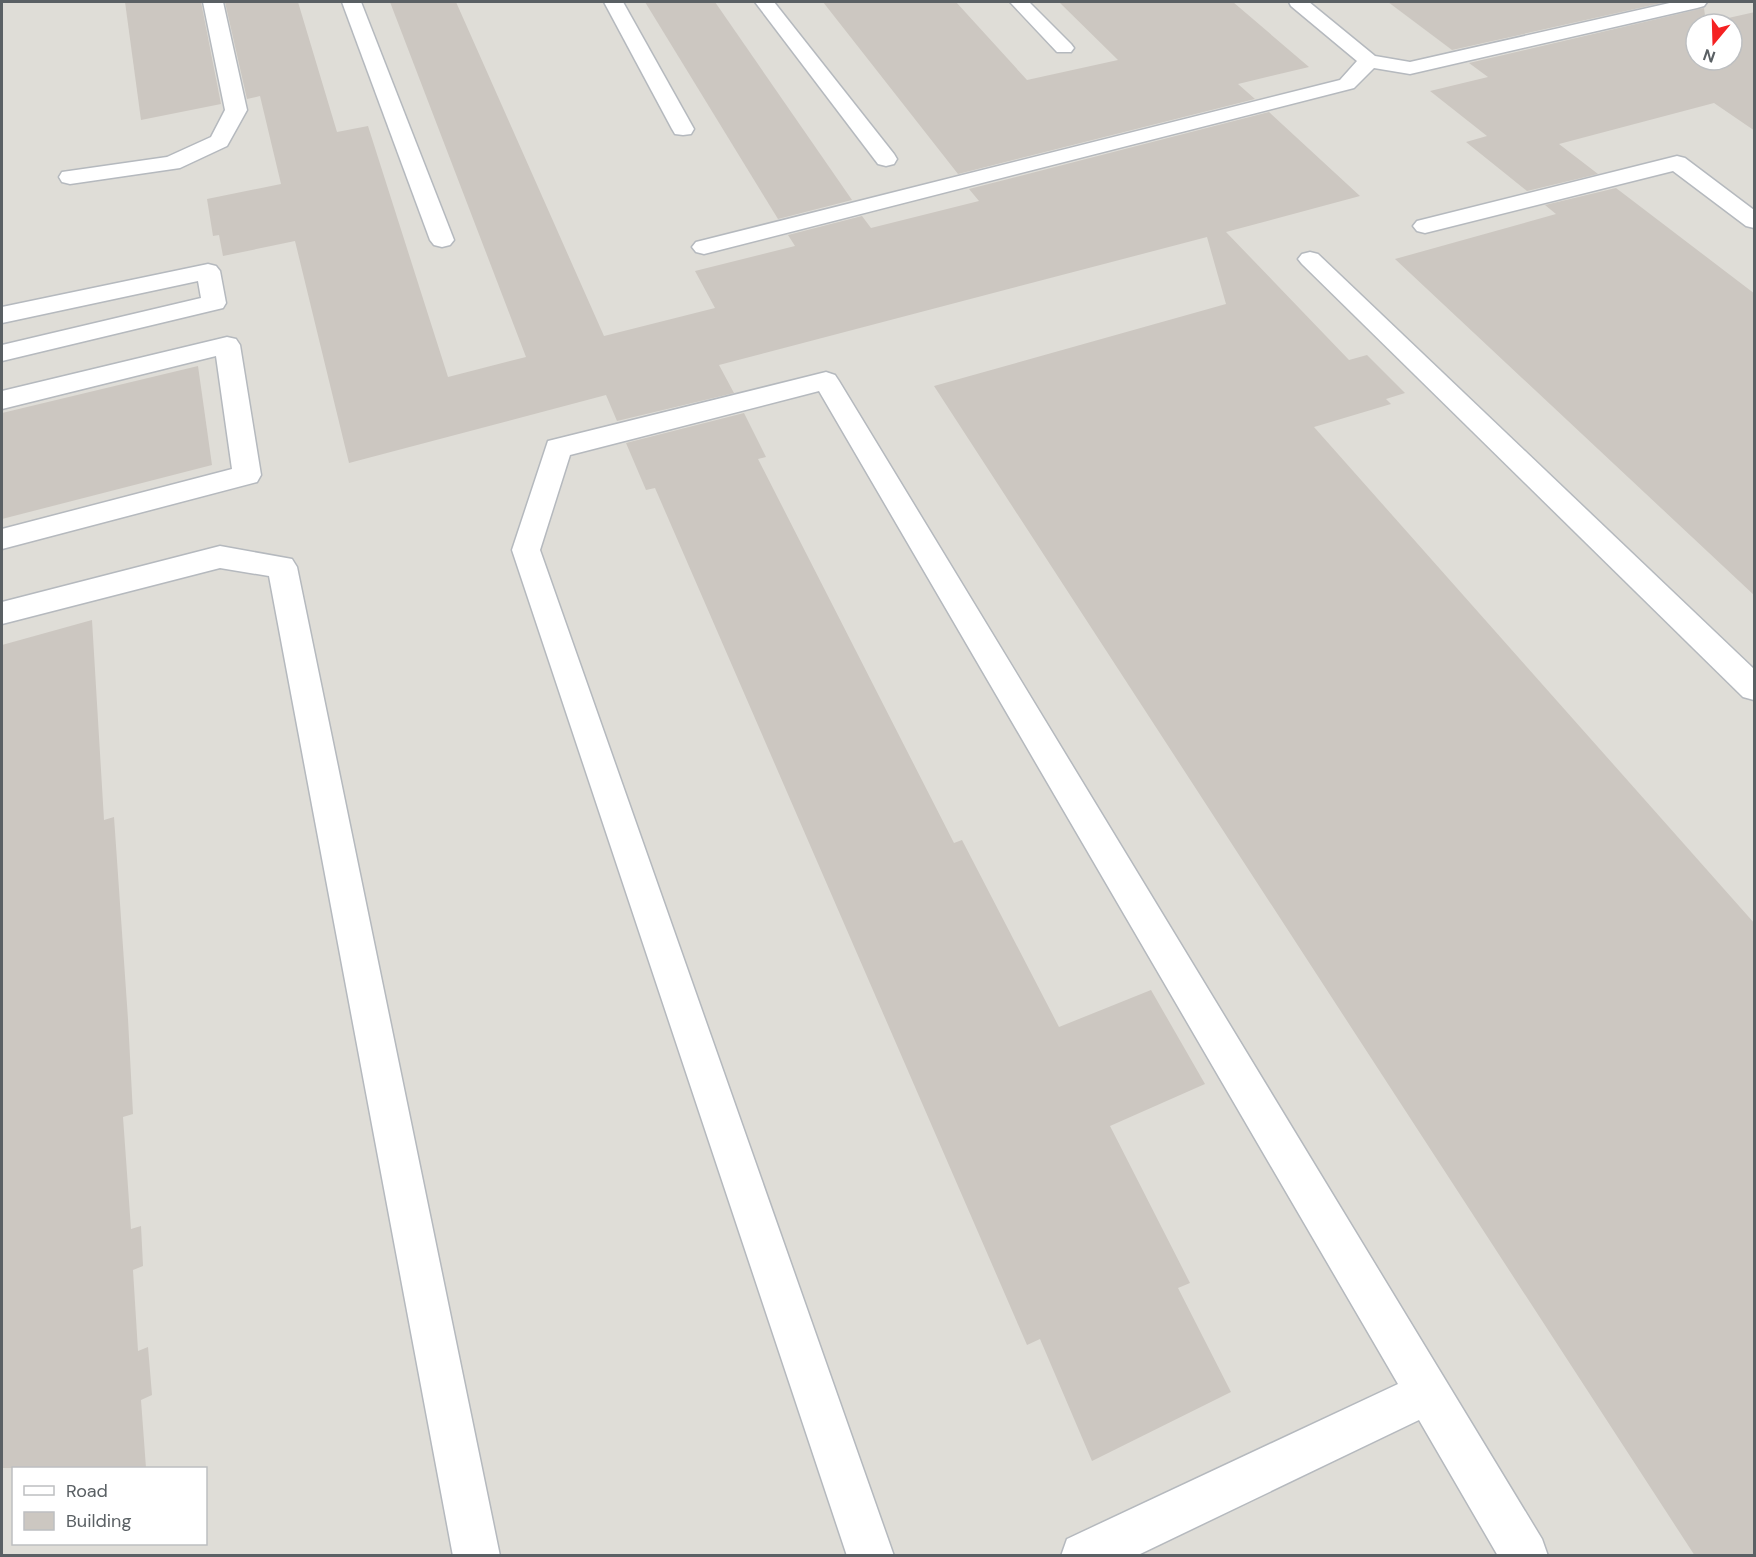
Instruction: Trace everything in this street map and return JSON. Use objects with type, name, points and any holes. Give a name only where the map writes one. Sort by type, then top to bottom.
[{"type":"lane","points":[[70,177],[172,163],[219,141],[236,110],[213,2]]},
{"type":"lane","points":[[351,2],[442,240]]},
{"type":"lane","points":[[613,2],[683,129]]},
{"type":"lane","points":[[764,2],[886,159]]},
{"type":"lane","points":[[1019,2],[1064,48]]},
{"type":"lane","points":[[1298,2],[1369,61],[1410,68],[1697,2]]},
{"type":"lane","points":[[704,247],[1347,84],[1369,61]]},
{"type":"lane","points":[[1425,226],[1677,163],[1755,220]]},
{"type":"lane","points":[[1310,259],[1755,688]]},
{"type":"lane","points":[[2,315],[208,270],[214,303],[2,353]]},
{"type":"lane","points":[[2,400],[227,345],[247,475],[2,539]]},
{"type":"lane","points":[[871,1556],[526,550],[558,448],[826,381],[1525,1556]]},
{"type":"lane","points":[[2,613],[220,556],[282,567],[477,1556]]},
{"type":"lane","points":[[1084,1556],[1428,1393]]},
{"type":"shaded area","points":[[2,2],[1754,2],[1754,1555],[2,1555]]},
{"type":"building","points":[[125,2],[201,2],[221,104],[141,120]]},
{"type":"building","points":[[225,2],[298,2],[337,132],[368,126],[448,377],[526,357],[390,2],[456,2],[604,336],[715,308],[695,271],[795,246],[788,235],[862,216],[871,228],[979,201],[969,189],[1269,112],[1360,196],[1226,232],[1349,360],[1367,355],[1405,393],[1386,399],[1391,404],[1314,427],[1755,924],[1755,1556],[1695,1556],[934,386],[1226,304],[1207,237],[719,365],[734,393],[617,421],[606,395],[349,463],[295,241],[223,256],[219,235],[213,236],[207,199],[281,184],[260,96],[247,99]]},
{"type":"building","points":[[645,2],[715,2],[852,200],[778,219]]},
{"type":"building","points":[[823,2],[956,2],[1027,80],[1118,60],[1059,2],[1233,2],[1309,67],[1238,84],[1255,99],[958,174]]},
{"type":"building","points":[[1388,2],[1666,2],[1452,50]]},
{"type":"building","points":[[1704,8],[1705,12],[1687,12]]},
{"type":"building","points":[[1755,12],[1755,131],[1714,103],[1559,144],[1598,174],[1527,191],[1466,142],[1487,136],[1430,91],[1488,77],[1469,63],[1684,13],[1684,72],[1744,72],[1744,14]]},
{"type":"building","points":[[1616,188],[1755,294],[1755,596],[1395,259],[1556,214],[1545,205]]},
{"type":"building","points":[[198,366],[212,465],[2,519],[2,413]]},
{"type":"building","points":[[744,413],[766,457],[758,459],[954,843],[962,840],[1059,1027],[1151,990],[1205,1084],[1110,1126],[1190,1283],[1178,1288],[1231,1392],[1092,1461],[1040,1339],[1027,1345],[655,488],[646,490],[626,443]]},
{"type":"building","points":[[92,620],[104,820],[114,817],[128,1019],[133,1114],[123,1117],[131,1229],[141,1226],[143,1266],[133,1270],[138,1351],[148,1347],[152,1395],[141,1400],[146,1467],[2,1468],[2,645]]}]
